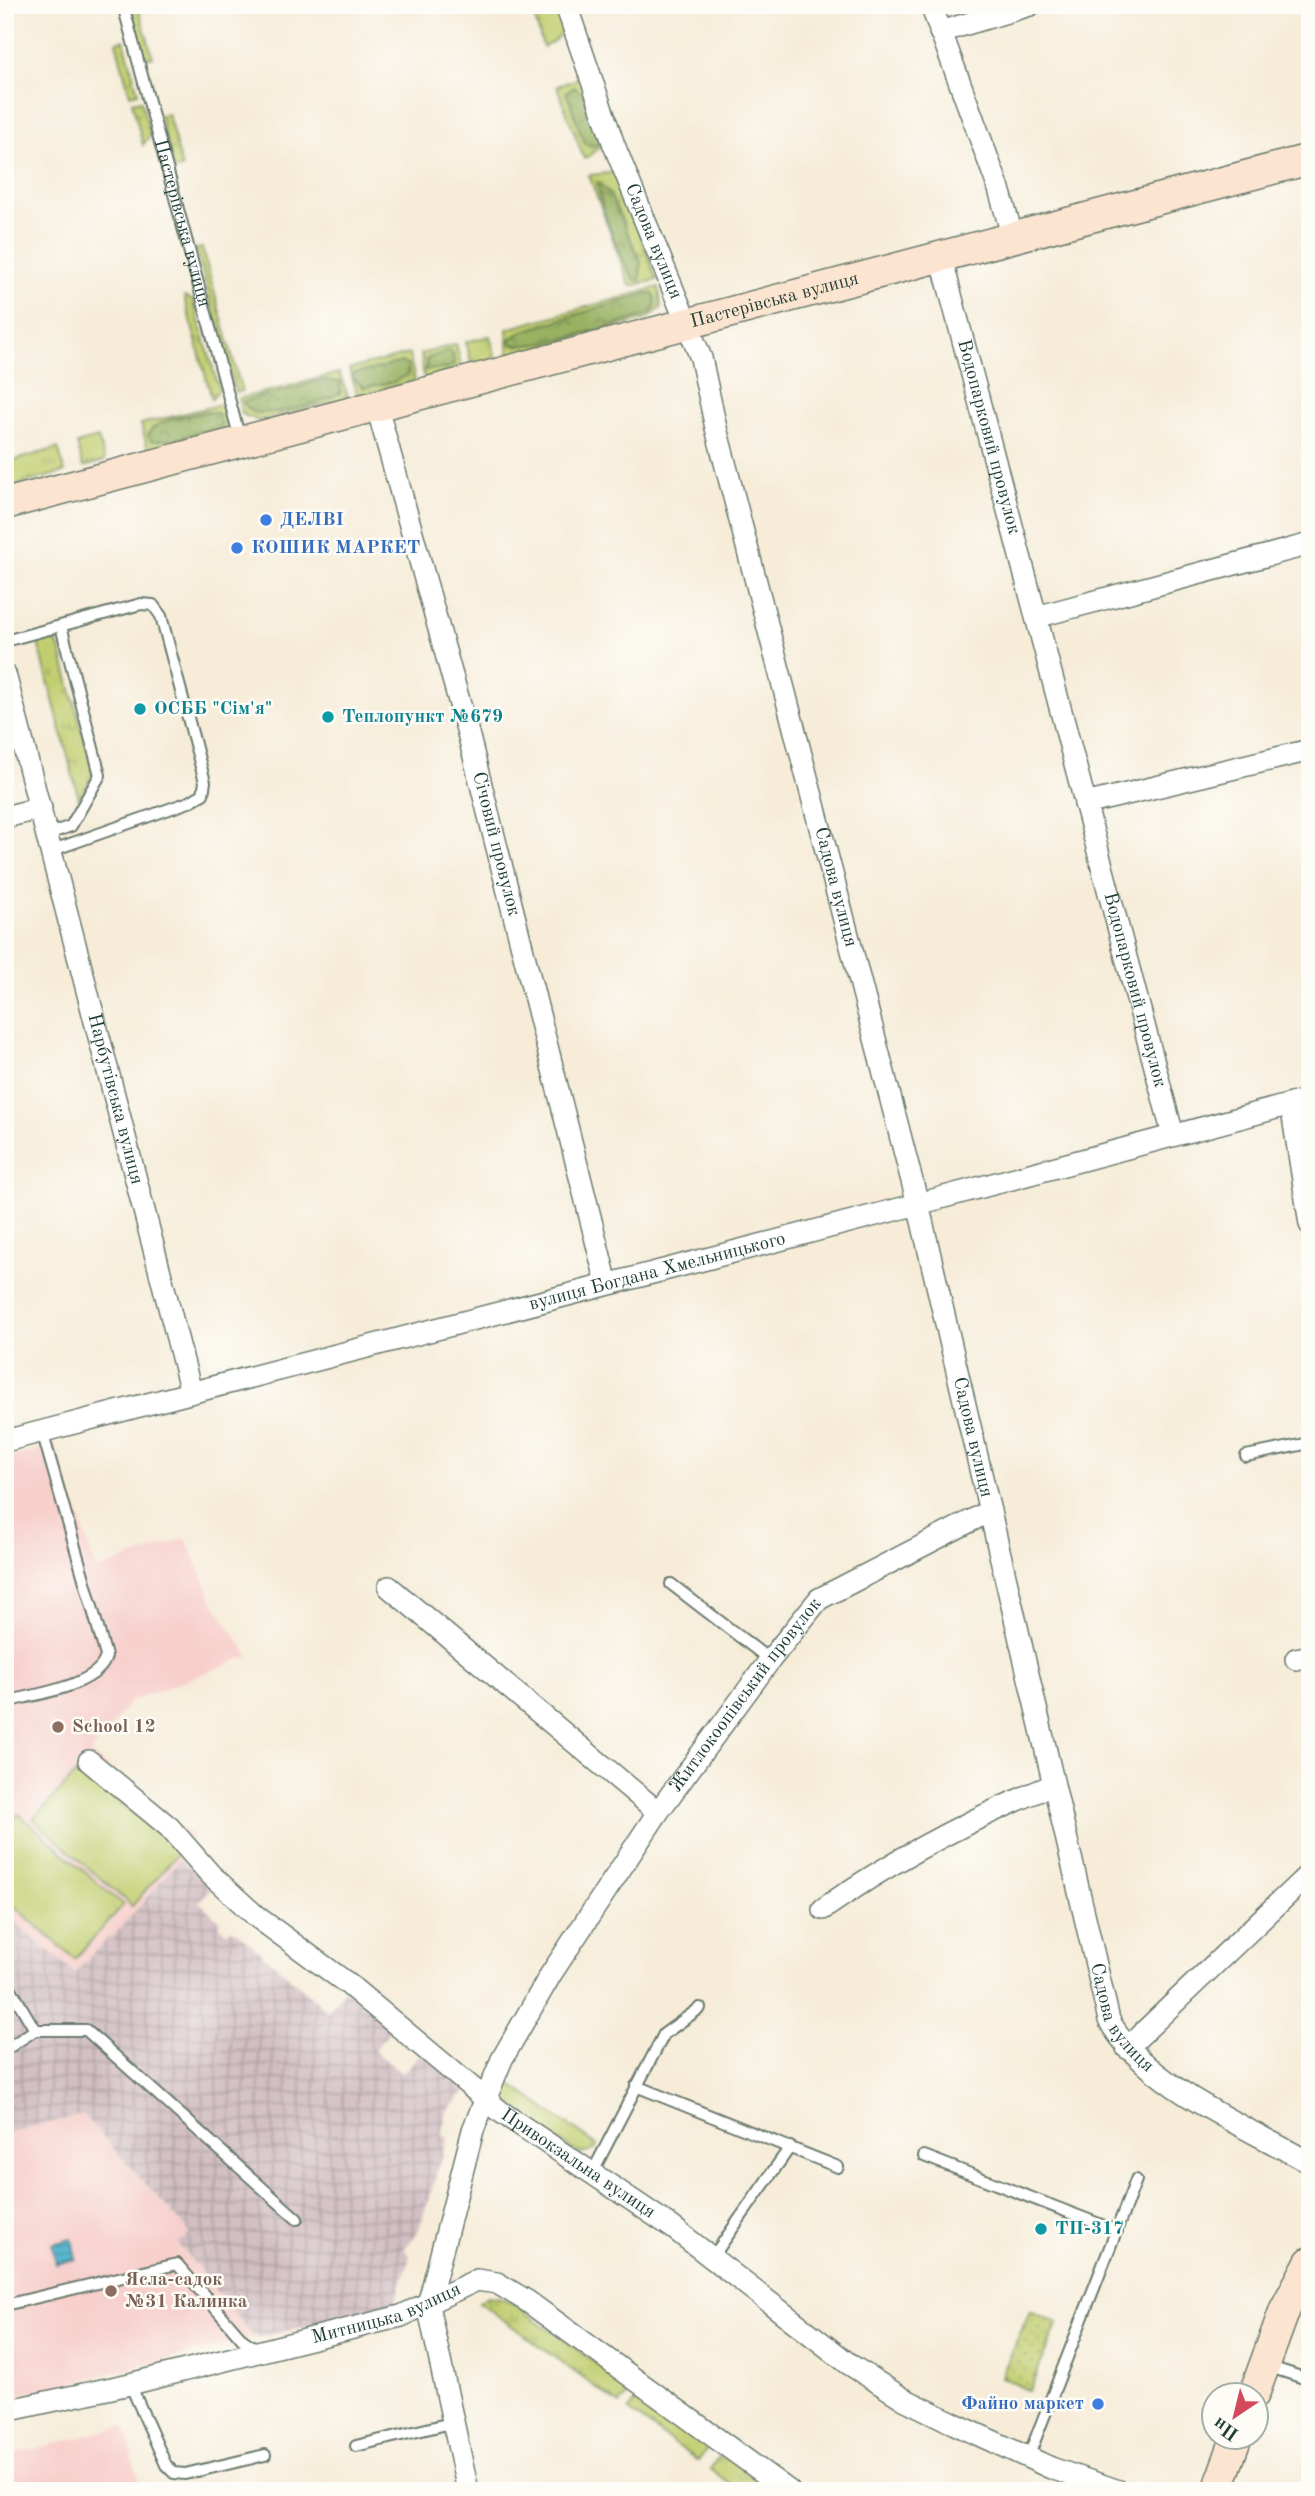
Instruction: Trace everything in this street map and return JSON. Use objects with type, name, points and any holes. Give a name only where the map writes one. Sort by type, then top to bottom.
[{"type":"main road","name":"Пастерівська вулиця","points":[[5,504],[1310,159]]},
{"type":"main road","points":[[1260,2380],[1286,2309],[1310,2262]]},
{"type":"main road","points":[[1217,2491],[1232,2450]]},
{"type":"street","name":"Садова вулиця","points":[[566,5],[614,145],[701,358],[716,428],[918,1204],[1108,2020],[1127,2048],[1165,2081],[1310,2163]]},
{"type":"street","points":[[931,5],[999,189],[1013,238]]},
{"type":"street","points":[[940,32],[1030,5]]},
{"type":"street","name":"Водопарковий провулок","points":[[941,257],[1173,1135]]},
{"type":"street","name":"Січовий провулок","points":[[377,407],[468,733],[607,1284]]},
{"type":"street","points":[[1036,617],[1310,544]]},
{"type":"street","name":"Нарбутівська вулиця","points":[[5,674],[191,1392]]},
{"type":"street","points":[[1085,804],[1302,752]]},
{"type":"street","points":[[5,817],[41,808]]},
{"type":"street","points":[[1301,1101],[1310,1224]]},
{"type":"street","name":"вулиця Богдана Хмельницького","points":[[5,1441],[918,1204],[1301,1101]]},
{"type":"street","name":"Житлокоопівський провулок","points":[[428,2305],[459,2180],[484,2099],[502,2059],[551,1974],[658,1812],[770,1660],[819,1599],[990,1511]]},
{"type":"street","name":"Житлокоопівський провулок","points":[[389,1587],[658,1812]]},
{"type":"street","name":"Привокзальна вулиця","points":[[89,1761],[169,1827],[210,1874],[257,1917],[348,1984],[484,2099],[712,2258],[825,2347],[892,2391],[1028,2458],[1111,2490]]},
{"type":"street","points":[[823,1909],[942,1836],[984,1814],[1053,1784]]},
{"type":"street","points":[[1127,2048],[1310,1873]]},
{"type":"street","name":"Митницька вулиця","points":[[5,2411],[130,2384],[401,2316],[428,2305],[470,2281],[481,2279],[497,2283],[538,2308],[789,2491]]},
{"type":"street","points":[[428,2305],[451,2423],[468,2491]]},
{"type":"lane","name":"Пастерівська вулиця","points":[[122,5],[241,441]]},
{"type":"lane","points":[[5,641],[141,604],[153,605],[158,610],[206,786],[203,794],[189,802],[50,842]]},
{"type":"lane","points":[[50,842],[71,826],[100,775],[61,626]]},
{"type":"lane","points":[[5,1702],[93,1676],[105,1664],[107,1656],[42,1431]]},
{"type":"lane","points":[[1246,1456],[1310,1443]]},
{"type":"lane","points":[[671,1584],[770,1660]]},
{"type":"lane","points":[[5,1979],[35,2030]]},
{"type":"lane","points":[[592,2173],[664,2034],[700,2008]]},
{"type":"lane","points":[[5,2050],[35,2030],[86,2030],[297,2219]]},
{"type":"lane","points":[[636,2086],[838,2166]]},
{"type":"lane","points":[[712,2258],[790,2147]]},
{"type":"lane","points":[[924,2156],[1117,2231]]},
{"type":"lane","points":[[1028,2458],[1136,2180]]},
{"type":"lane","points":[[5,2305],[177,2264],[243,2340],[258,2350]]},
{"type":"lane","points":[[1265,2366],[1310,2380]]},
{"type":"lane","points":[[130,2384],[166,2465],[174,2473],[185,2474],[265,2455]]},
{"type":"lane","points":[[356,2446],[451,2423]]},
{"type":"shaded area","name":"School 12","points":[[55,1444],[97,1570],[186,1538],[214,1604],[249,1656],[131,1701],[90,1753],[193,1836],[180,1860],[110,1940],[107,1939],[75,1973],[5,1914],[5,1459]]},
{"type":"shaded area","points":[[180,1859],[212,1887],[199,1902],[221,1922],[219,1925],[227,1933],[231,1929],[242,1936],[328,2011],[345,1989],[392,2028],[374,2050],[402,2074],[421,2053],[465,2091],[447,2112],[441,2135],[448,2138],[418,2232],[404,2249],[410,2256],[394,2306],[255,2338],[178,2244],[190,2233],[83,2115],[5,2133],[5,1914],[75,1973],[108,1938],[110,1940]]},
{"type":"shaded area","name":"Ясла-садок №31 Калинка","points":[[83,2115],[190,2234],[178,2245],[255,2338],[5,2399],[5,2133]]},
{"type":"shaded area","points":[[125,2426],[141,2491],[5,2491],[5,2456]]},
{"type":"green space","points":[[139,5],[154,5],[139,11],[153,57],[144,58],[132,12]]},
{"type":"green space","points":[[553,8],[558,9],[565,29],[554,41],[543,47],[534,15]]},
{"type":"green space","points":[[124,40],[138,93],[130,95],[116,42]]},
{"type":"green space","points":[[583,77],[607,143],[584,159],[557,86]]},
{"type":"green space","points":[[575,87],[595,120],[601,142],[596,146],[585,144],[566,92]]},
{"type":"green space","points":[[141,100],[150,135],[143,145],[132,102]]},
{"type":"green space","points":[[168,114],[182,168],[173,170],[160,115]]},
{"type":"green space","points":[[618,172],[657,280],[630,286],[589,175]]},
{"type":"green space","points":[[598,182],[610,194],[641,262],[640,280],[635,280],[618,247],[606,218]]},
{"type":"green space","points":[[202,248],[242,391],[236,393],[196,249]]},
{"type":"green space","points":[[659,287],[661,308],[647,319],[509,356],[507,329]]},
{"type":"green space","points":[[648,293],[654,294],[656,305],[651,313],[641,317],[554,341],[511,344],[510,339],[523,331]]},
{"type":"green space","points":[[184,297],[193,300],[219,389],[212,399]]},
{"type":"green space","points":[[490,336],[496,359],[472,366],[466,342]]},
{"type":"green space","points":[[456,344],[462,369],[424,379],[421,354]]},
{"type":"green space","points":[[449,350],[453,353],[454,365],[446,369],[426,370],[427,359]]},
{"type":"green space","points":[[409,354],[415,381],[358,396],[349,369]]},
{"type":"green space","points":[[402,362],[408,366],[409,374],[394,382],[363,388],[353,378],[353,374]]},
{"type":"green space","points":[[339,373],[349,398],[259,421],[242,414],[238,399]]},
{"type":"green space","points":[[323,380],[340,382],[341,392],[311,405],[284,411],[252,412],[242,402]]},
{"type":"green space","points":[[223,404],[228,427],[226,430],[148,450],[141,424]]},
{"type":"green space","points":[[207,412],[218,413],[222,426],[175,439],[151,441],[148,434],[158,425],[174,418]]},
{"type":"green space","points":[[98,438],[105,461],[83,467],[77,444]]},
{"type":"green space","points":[[58,448],[65,472],[5,488],[5,463]]},
{"type":"green space","points":[[44,637],[54,640],[60,648],[92,768],[91,778],[79,799],[37,639]]},
{"type":"green space","points":[[80,1770],[180,1851],[132,1906],[33,1819]]},
{"type":"green space","points":[[19,1814],[123,1905],[75,1959],[5,1898],[5,1829]]},
{"type":"green space","points":[[503,2079],[597,2145],[596,2149],[582,2154],[573,2150],[513,2111],[500,2098]]},
{"type":"green space","points":[[487,2296],[502,2298],[514,2304],[632,2389],[620,2405],[479,2302]]},
{"type":"green space","points":[[1030,2311],[1058,2323],[1029,2391],[1001,2377]]},
{"type":"green space","points":[[640,2395],[710,2445],[698,2461],[629,2411]]},
{"type":"green space","points":[[721,2453],[772,2491],[740,2491],[710,2469]]},
{"type":"water","points":[[72,2239],[76,2259],[56,2264],[52,2244]]},
{"type":"place","name":"ДЕЛВІ","points":[[266,520]]},
{"type":"place","name":"КОШИК МАРКЕТ","points":[[237,548]]},
{"type":"place","name":"ОСББ \"Сім'я\"","points":[[140,709]]},
{"type":"place","name":"Теплопункт №679","points":[[328,717]]},
{"type":"place","name":"School 12","points":[[58,1727]]},
{"type":"place","name":"ТП-317","points":[[1041,2229]]},
{"type":"place","name":"Ясла-садок №31 Калинка","points":[[111,2291]]},
{"type":"place","name":"Файно маркет","points":[[1098,2404]]}]
